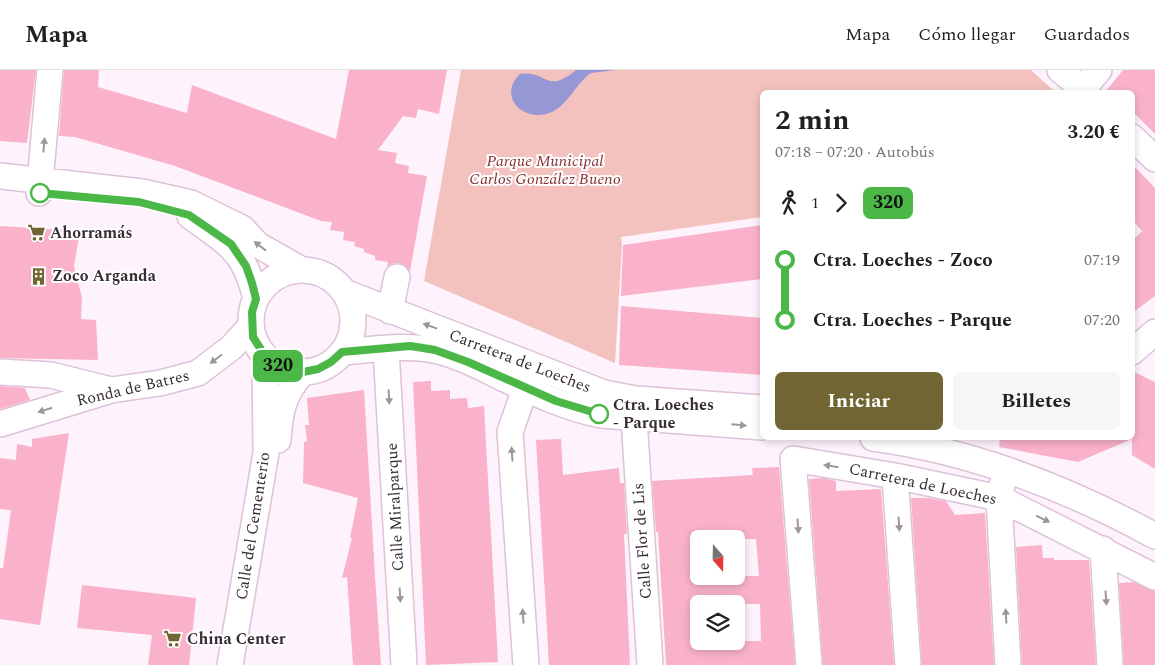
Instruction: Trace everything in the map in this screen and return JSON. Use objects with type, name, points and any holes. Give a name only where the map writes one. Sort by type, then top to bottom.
[{"type":"street","points":[[40,188],[50,70]]},
{"type":"street","points":[[1060,70],[1084,90]]},
{"type":"street","points":[[1086,90],[1099,70]]},
{"type":"street","points":[[1135,140],[1155,159]]},
{"type":"street","points":[[0,176],[40,188],[139,202],[189,215],[231,244],[246,266],[256,299]]},
{"type":"street","points":[[0,191],[40,188],[142,192],[191,203],[242,228],[258,245],[302,270],[325,276],[344,292],[350,303],[352,328],[342,352],[331,362],[318,369],[303,372],[289,370],[276,365],[265,356],[253,337],[251,326],[252,312],[256,299],[266,286],[280,275],[302,270]]},
{"type":"street","points":[[390,311],[397,277]]},
{"type":"street","name":"Carretera de Loeches","points":[[344,292],[604,393],[636,399],[760,408]]},
{"type":"street","name":"Ronda de Batres","points":[[0,424],[111,390],[160,383],[198,373],[232,347],[251,326]]},
{"type":"street","points":[[1135,349],[1155,332]]},
{"type":"street","name":"Carretera de Loeches","points":[[342,352],[410,346],[435,350],[468,362],[524,389],[586,412],[634,418],[760,427]]},
{"type":"street","name":"Calle Miralparque","points":[[386,349],[404,665]]},
{"type":"street","name":"Calle del Cementerio","points":[[230,665],[266,453],[265,356]]},
{"type":"street","points":[[0,372],[50,375],[111,390]]},
{"type":"street","name":"Calle del Cementerio","points":[[247,665],[276,474],[280,408],[292,384],[303,372]]},
{"type":"street","points":[[524,389],[510,432],[526,665]]},
{"type":"street","name":"Calle Flor de Lis","points":[[634,418],[650,665]]},
{"type":"street","name":"Carretera de Loeches","points":[[925,440],[1131,504],[1155,516]]},
{"type":"street","name":"Carretera de Loeches","points":[[961,440],[1031,479],[1122,518],[1155,536]]},
{"type":"street","name":"Carretera de Loeches","points":[[809,665],[793,460],[895,476],[999,498],[1155,577]]},
{"type":"street","points":[[1007,464],[999,498],[1008,665]]},
{"type":"street","points":[[895,476],[908,665]]},
{"type":"street","points":[[1103,549],[1110,665]]},
{"type":"green space","name":"Parque Municipal Carlos González Bueno","points":[[461,70],[1031,70],[1053,90],[760,90],[760,217],[621,237],[615,363],[424,281]]},
{"type":"water","points":[[576,70],[616,70],[591,73],[563,104],[552,112],[542,115],[524,111],[512,99],[513,83],[520,74],[536,75],[547,80],[558,81]]},
{"type":"building","points":[[0,70],[36,70],[27,143],[0,141]]},
{"type":"building","points":[[64,70],[99,70],[98,87],[187,113],[192,85],[336,139],[349,70],[447,70],[439,114],[418,109],[416,118],[403,116],[378,150],[397,153],[395,163],[409,166],[408,173],[427,176],[410,271],[400,263],[393,263],[387,267],[388,262],[375,260],[375,256],[364,252],[364,249],[354,246],[355,242],[343,240],[344,232],[330,230],[332,222],[321,221],[175,166],[75,137],[59,136]]},
{"type":"building","points":[[1123,70],[1155,70],[1155,134],[1135,114],[1135,90],[1107,90]]},
{"type":"building","points":[[1135,167],[1155,188],[1155,296],[1135,311],[1135,238],[1142,231],[1135,223]]},
{"type":"building","points":[[760,225],[760,279],[621,296],[623,245]]},
{"type":"building","name":"Zoco Arganda","points":[[0,226],[80,231],[74,266],[82,298],[81,319],[96,320],[98,360],[0,358]]},
{"type":"building","points":[[621,306],[760,318],[760,375],[619,365]]},
{"type":"building","points":[[1135,372],[1155,382],[1155,469],[1132,455],[1132,440],[1135,440]]},
{"type":"building","points":[[431,381],[431,391],[450,390],[450,399],[467,398],[468,408],[484,406],[498,662],[426,665],[413,382]]},
{"type":"building","points":[[0,386],[25,388],[30,400],[0,409]]},
{"type":"building","points":[[364,390],[381,665],[353,665],[347,577],[342,578],[352,538],[350,538],[358,498],[303,483],[304,442],[307,441],[305,425],[309,425],[307,398]]},
{"type":"building","points":[[69,433],[40,625],[0,619],[0,568],[3,568],[11,510],[0,509],[0,458],[16,460],[17,444],[32,447],[32,439]]},
{"type":"building","points":[[561,439],[563,475],[619,468],[620,483],[624,483],[627,534],[624,534],[630,665],[549,665],[536,440]]},
{"type":"building","points":[[1000,440],[1130,440],[1078,462],[999,447]]},
{"type":"building","points":[[779,467],[795,665],[666,665],[658,532],[656,532],[652,481],[753,475],[752,468]]},
{"type":"building","points":[[823,478],[836,481],[836,491],[881,489],[894,665],[823,665],[809,479]]},
{"type":"building","points":[[911,498],[946,501],[955,515],[985,513],[994,665],[922,665]]},
{"type":"building","points":[[1042,545],[1043,558],[1054,558],[1054,560],[1089,560],[1096,665],[1022,665],[1016,547]]},
{"type":"building","points":[[1134,582],[1155,591],[1155,665],[1124,665],[1119,583]]},
{"type":"building","points":[[82,585],[196,598],[189,665],[148,665],[152,635],[77,628]]},
{"type":"bus line","name":"320","points":[[40,193],[139,202],[189,215],[231,244],[246,266],[256,299],[252,312],[251,326],[253,337],[265,356],[276,365],[289,370],[303,372],[318,369],[331,362],[342,352],[410,346],[435,350],[468,362],[524,389],[571,408],[599,414]]},
{"type":"place","name":"Ahorramás","points":[[36,233]]},
{"type":"place","name":"Zoco Arganda","points":[[38,276]]},
{"type":"place","name":"Ctra. Loeches - Parque","points":[[599,414]]},
{"type":"place","name":"China Center","points":[[173,639]]}]
